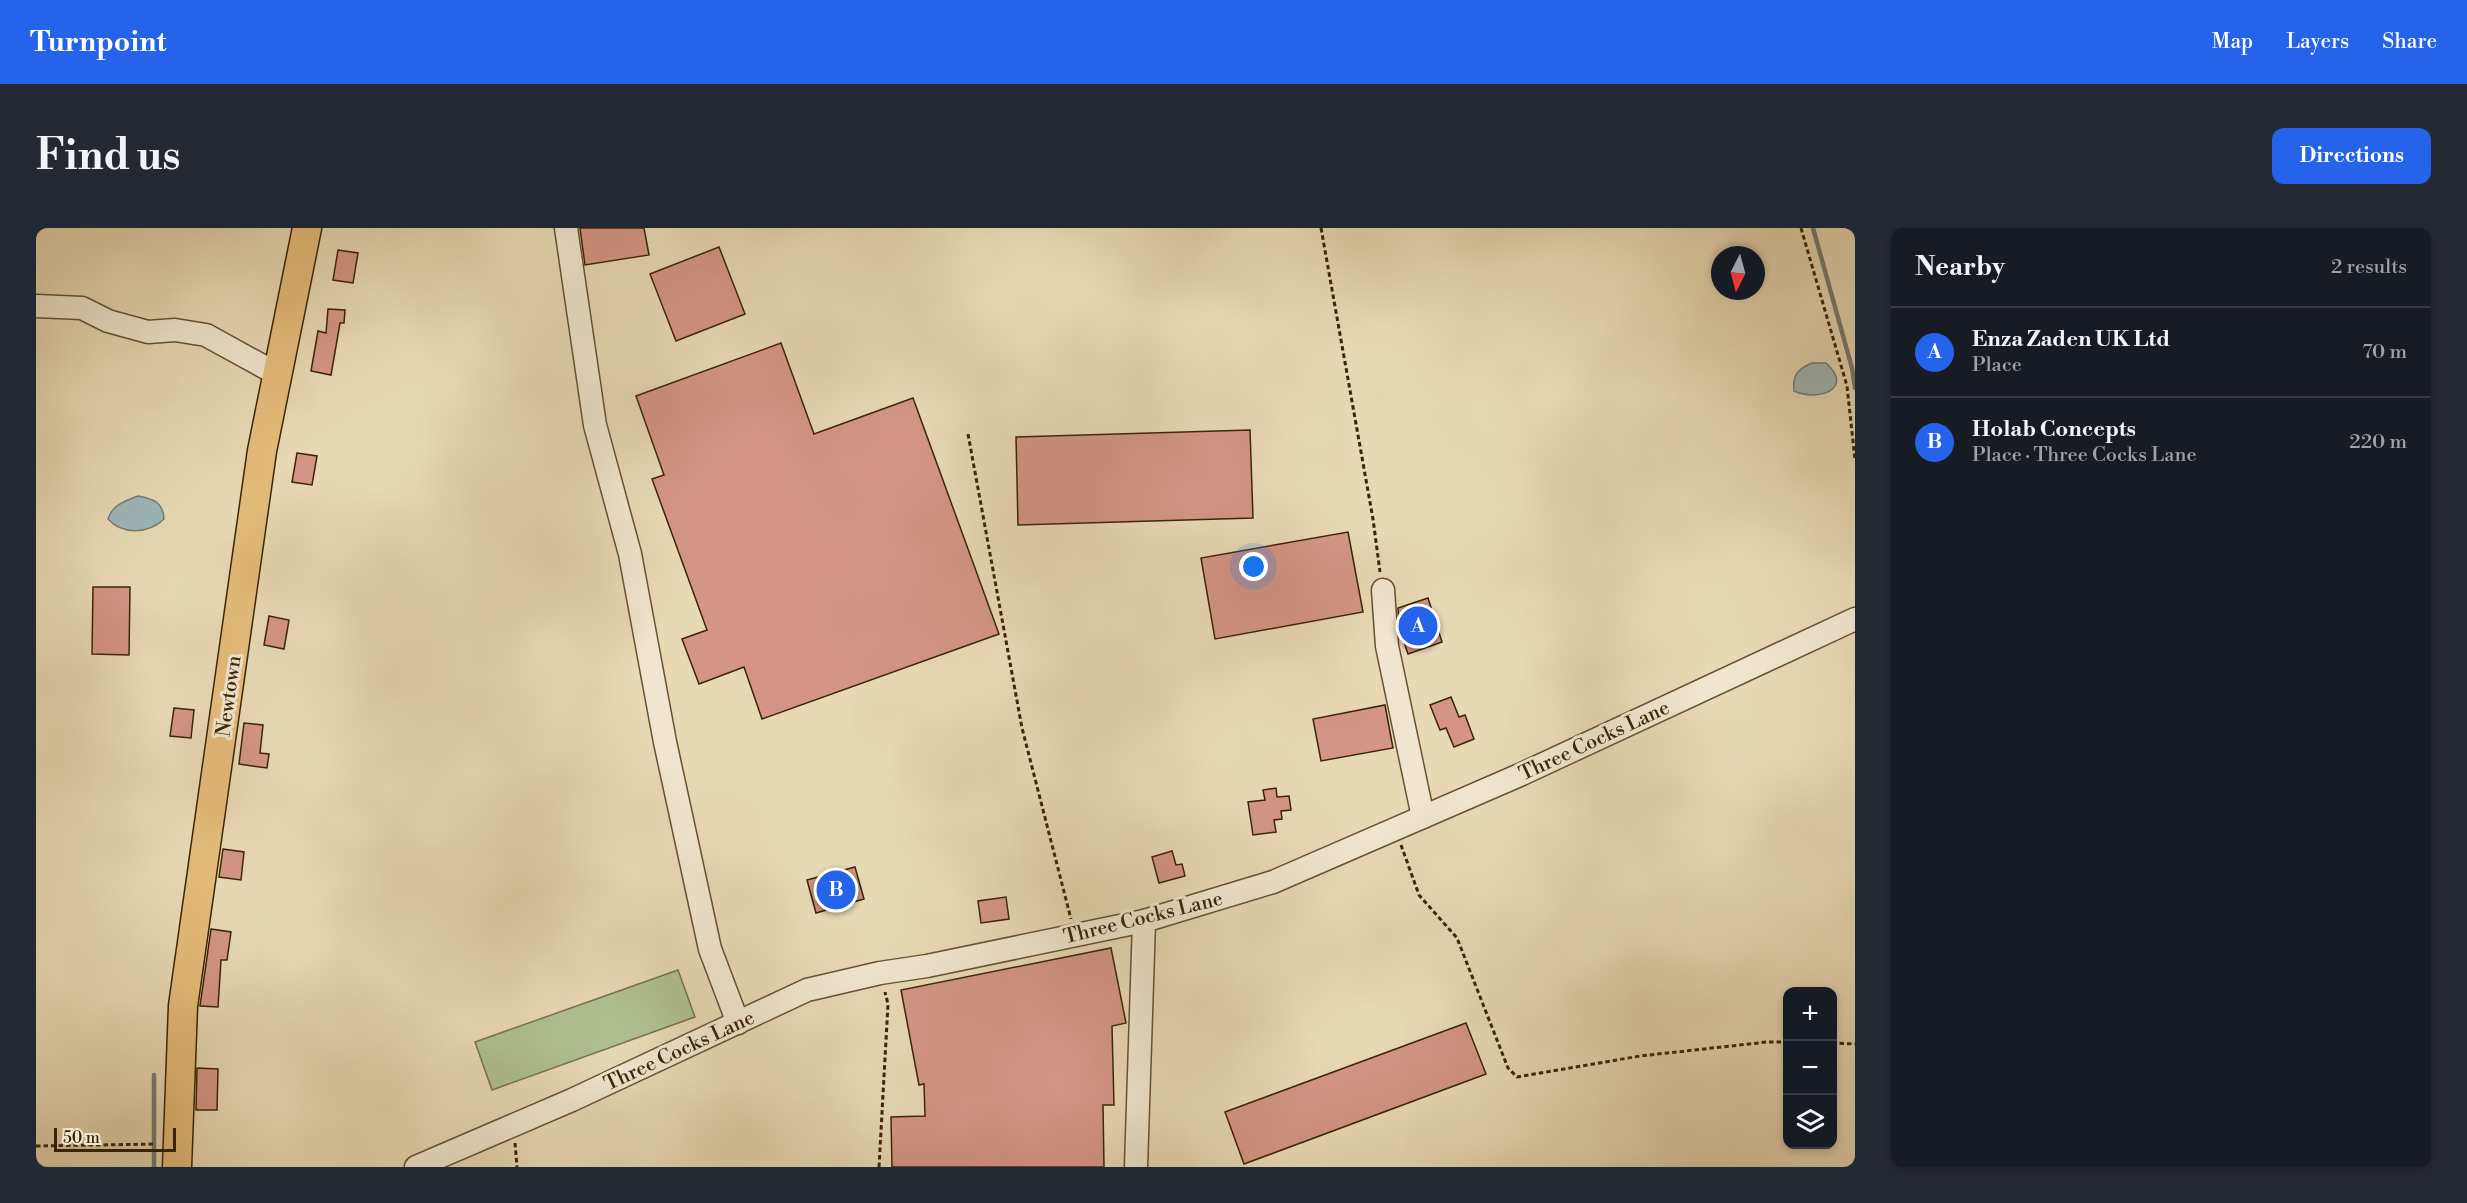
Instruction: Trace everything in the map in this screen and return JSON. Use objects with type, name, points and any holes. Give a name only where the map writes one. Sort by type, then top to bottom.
[{"type":"main road","name":"Newtown","points":[[170,1155],[183,1006],[261,463],[307,228]]},
{"type":"street","points":[[566,228],[595,425],[630,554],[665,742],[710,949],[738,1023]]},
{"type":"street","points":[[36,306],[82,308],[108,321],[148,332],[175,330],[206,335],[277,374]]},
{"type":"street","points":[[1383,590],[1387,646],[1423,817]]},
{"type":"street","name":"Three Cocks Lane","points":[[416,1167],[552,1109],[807,990],[880,973],[927,966],[1144,921],[1273,882],[1396,831],[1855,619]]},
{"type":"street","points":[[1137,1167],[1144,921]]},
{"type":"path","points":[[1321,228],[1373,519],[1383,590]]},
{"type":"path","points":[[1802,228],[1847,386],[1855,460]]},
{"type":"path","points":[[968,434],[1022,728],[1075,935]]},
{"type":"path","points":[[1396,831],[1419,895],[1456,938],[1508,1068],[1517,1077],[1640,1056],[1783,1042]]},
{"type":"path","points":[[879,1167],[888,1004],[880,973]]},
{"type":"path","points":[[1837,1043],[1855,1044]]},
{"type":"path","points":[[36,1146],[144,1144],[170,1155]]},
{"type":"green space","points":[[678,970],[695,1017],[492,1090],[475,1042]]},
{"type":"water","points":[[1812,363],[1826,363],[1834,372],[1837,380],[1835,386],[1822,394],[1803,394],[1794,391],[1797,373]]},
{"type":"water","points":[[138,496],[157,502],[162,509],[164,519],[151,528],[136,531],[121,528],[108,519],[116,507]]},
{"type":"building","points":[[580,228],[644,228],[649,255],[585,265]]},
{"type":"building","points":[[719,247],[745,314],[676,341],[650,274]]},
{"type":"building","points":[[338,250],[358,253],[353,283],[333,280]]},
{"type":"building","points":[[328,309],[345,310],[344,323],[340,323],[331,375],[311,371],[318,331],[326,333]]},
{"type":"building","points":[[781,343],[814,434],[913,398],[999,634],[762,719],[744,667],[699,684],[682,639],[707,630],[652,479],[664,475],[636,396]]},
{"type":"building","points":[[1250,430],[1253,518],[1018,525],[1016,437]]},
{"type":"building","points":[[297,453],[317,456],[312,485],[292,482]]},
{"type":"building","points":[[1348,532],[1363,612],[1215,639],[1201,558]]},
{"type":"building","points":[[93,587],[130,587],[129,655],[92,654]]},
{"type":"building","points":[[1428,598],[1442,642],[1408,654],[1399,627],[1398,608]]},
{"type":"building","points":[[269,616],[289,620],[284,649],[264,645]]},
{"type":"building","points":[[1451,697],[1459,717],[1465,715],[1474,739],[1454,747],[1446,728],[1440,730],[1430,705]]},
{"type":"building","points":[[1385,705],[1393,748],[1321,761],[1313,719]]},
{"type":"building","points":[[174,708],[194,710],[191,738],[170,736]]},
{"type":"building","points":[[244,723],[263,725],[260,753],[269,754],[267,768],[239,764]]},
{"type":"building","points":[[1276,788],[1277,797],[1289,796],[1291,810],[1281,811],[1282,819],[1274,820],[1276,832],[1253,835],[1248,802],[1265,800],[1263,790]]},
{"type":"building","points":[[223,849],[244,852],[241,880],[219,877]]},
{"type":"building","points":[[1172,851],[1176,865],[1182,864],[1185,876],[1159,883],[1152,857]]},
{"type":"building","points":[[855,867],[864,899],[816,913],[807,880]]},
{"type":"building","points":[[1006,897],[1009,919],[981,923],[978,901]]},
{"type":"building","points":[[211,929],[231,932],[227,960],[221,960],[218,1007],[200,1006]]},
{"type":"building","points":[[1111,948],[1126,1023],[1112,1026],[1114,1105],[1103,1105],[1104,1167],[892,1167],[891,1117],[925,1116],[924,1084],[919,1085],[901,990]]},
{"type":"building","points":[[1466,1023],[1486,1074],[1244,1164],[1225,1112]]},
{"type":"building","points":[[197,1068],[218,1069],[217,1110],[196,1110]]},
{"type":"waterway","points":[[1813,228],[1852,368],[1855,388]]},
{"type":"waterway","points":[[154,1075],[154,1167]]},
{"type":"place","name":"Enza Zaden UK Ltd","points":[[1418,626]]},
{"type":"place","name":"Holab Concepts","points":[[836,890]]}]
